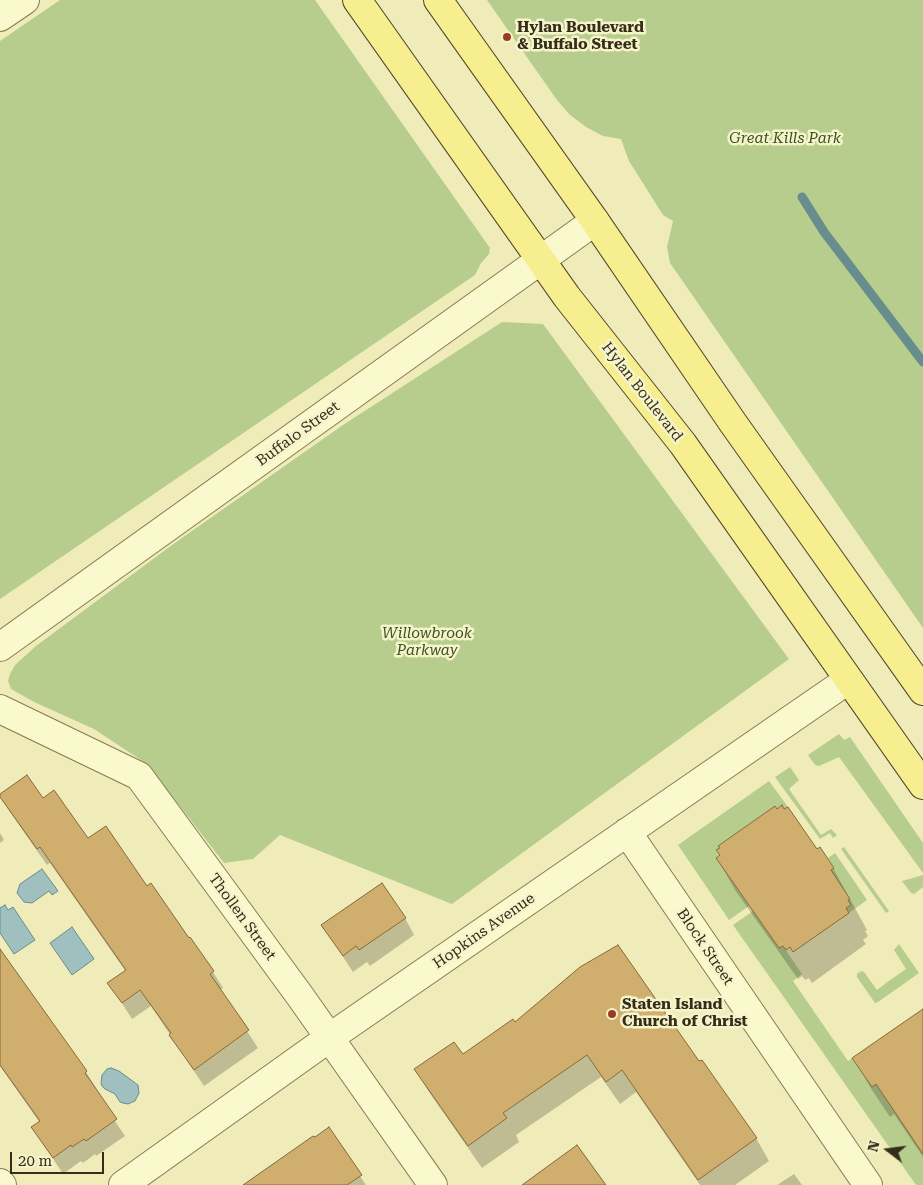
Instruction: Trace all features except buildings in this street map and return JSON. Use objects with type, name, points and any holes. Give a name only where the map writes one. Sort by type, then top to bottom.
[{"type":"main road","name":"Hylan Boulevard","points":[[357,0],[567,297],[683,444],[923,785]]},
{"type":"main road","points":[[438,0],[595,221],[923,691]]},
{"type":"street","points":[[0,17],[25,0]]},
{"type":"street","name":"Buffalo Street","points":[[0,647],[595,221]]},
{"type":"street","name":"Hopkins Avenue","points":[[123,1185],[329,1038],[848,680]]},
{"type":"street","name":"Thollen Street","points":[[0,709],[139,776],[433,1185]]},
{"type":"street","name":"Block Street","points":[[627,832],[868,1185]]},
{"type":"green space","points":[[60,0],[315,0],[490,248],[489,254],[481,263],[475,275],[0,599],[0,41]]},
{"type":"green space","name":"Great Kills Park","points":[[487,0],[923,0],[923,628],[670,263],[667,247],[673,221],[663,215],[629,161],[621,139],[603,136],[586,127],[569,114],[557,100]]},
{"type":"green space","name":"Willowbrook Parkway","points":[[502,322],[543,324],[789,659],[452,904],[280,835],[253,859],[224,863],[147,764],[94,729],[34,702],[11,689],[8,681],[15,665],[36,646],[172,545],[343,425]]},
{"type":"green space","points":[[839,734],[844,740],[850,737],[923,843],[923,873],[839,757],[819,766],[815,765],[808,755]]},
{"type":"green space","points":[[790,767],[799,780],[789,789],[821,835],[831,829],[837,835],[833,838],[830,833],[820,839],[775,777]]},
{"type":"green space","points":[[769,781],[788,807],[784,809],[782,806],[777,809],[775,806],[718,846],[720,848],[716,851],[720,855],[716,858],[749,906],[729,920],[678,845]]},
{"type":"green space","points":[[844,847],[889,911],[886,913],[841,849]]},
{"type":"green space","points":[[835,853],[867,900],[849,913],[846,908],[851,905],[848,900],[850,898],[831,870],[834,868],[828,858]]},
{"type":"green space","points":[[923,875],[923,887],[914,894],[911,893],[902,881]]},
{"type":"green space","points":[[753,911],[779,948],[783,946],[802,974],[793,981],[848,1061],[852,1058],[871,1086],[876,1084],[923,1154],[923,1185],[916,1185],[733,925]]},
{"type":"green space","points":[[899,944],[919,973],[875,1003],[857,977],[857,974],[861,971],[864,972],[877,990],[906,969],[894,950]]},
{"type":"water","points":[[42,869],[58,891],[52,895],[49,891],[32,903],[24,902],[17,893],[20,884]]},
{"type":"water","points":[[5,905],[8,910],[13,907],[35,940],[14,954],[0,933],[0,908]]},
{"type":"water","points":[[72,927],[94,959],[72,975],[50,943]]},
{"type":"water","points":[[111,1068],[119,1071],[138,1085],[139,1093],[135,1101],[128,1104],[120,1102],[115,1094],[102,1086],[102,1075],[107,1069]]},
{"type":"waterway","points":[[802,197],[824,232],[923,362]]},
{"type":"place","name":"Hylan Boulevard & Buffalo Street","points":[[507,37]]},
{"type":"place","name":"Staten Island Church of Christ","points":[[612,1014]]}]
